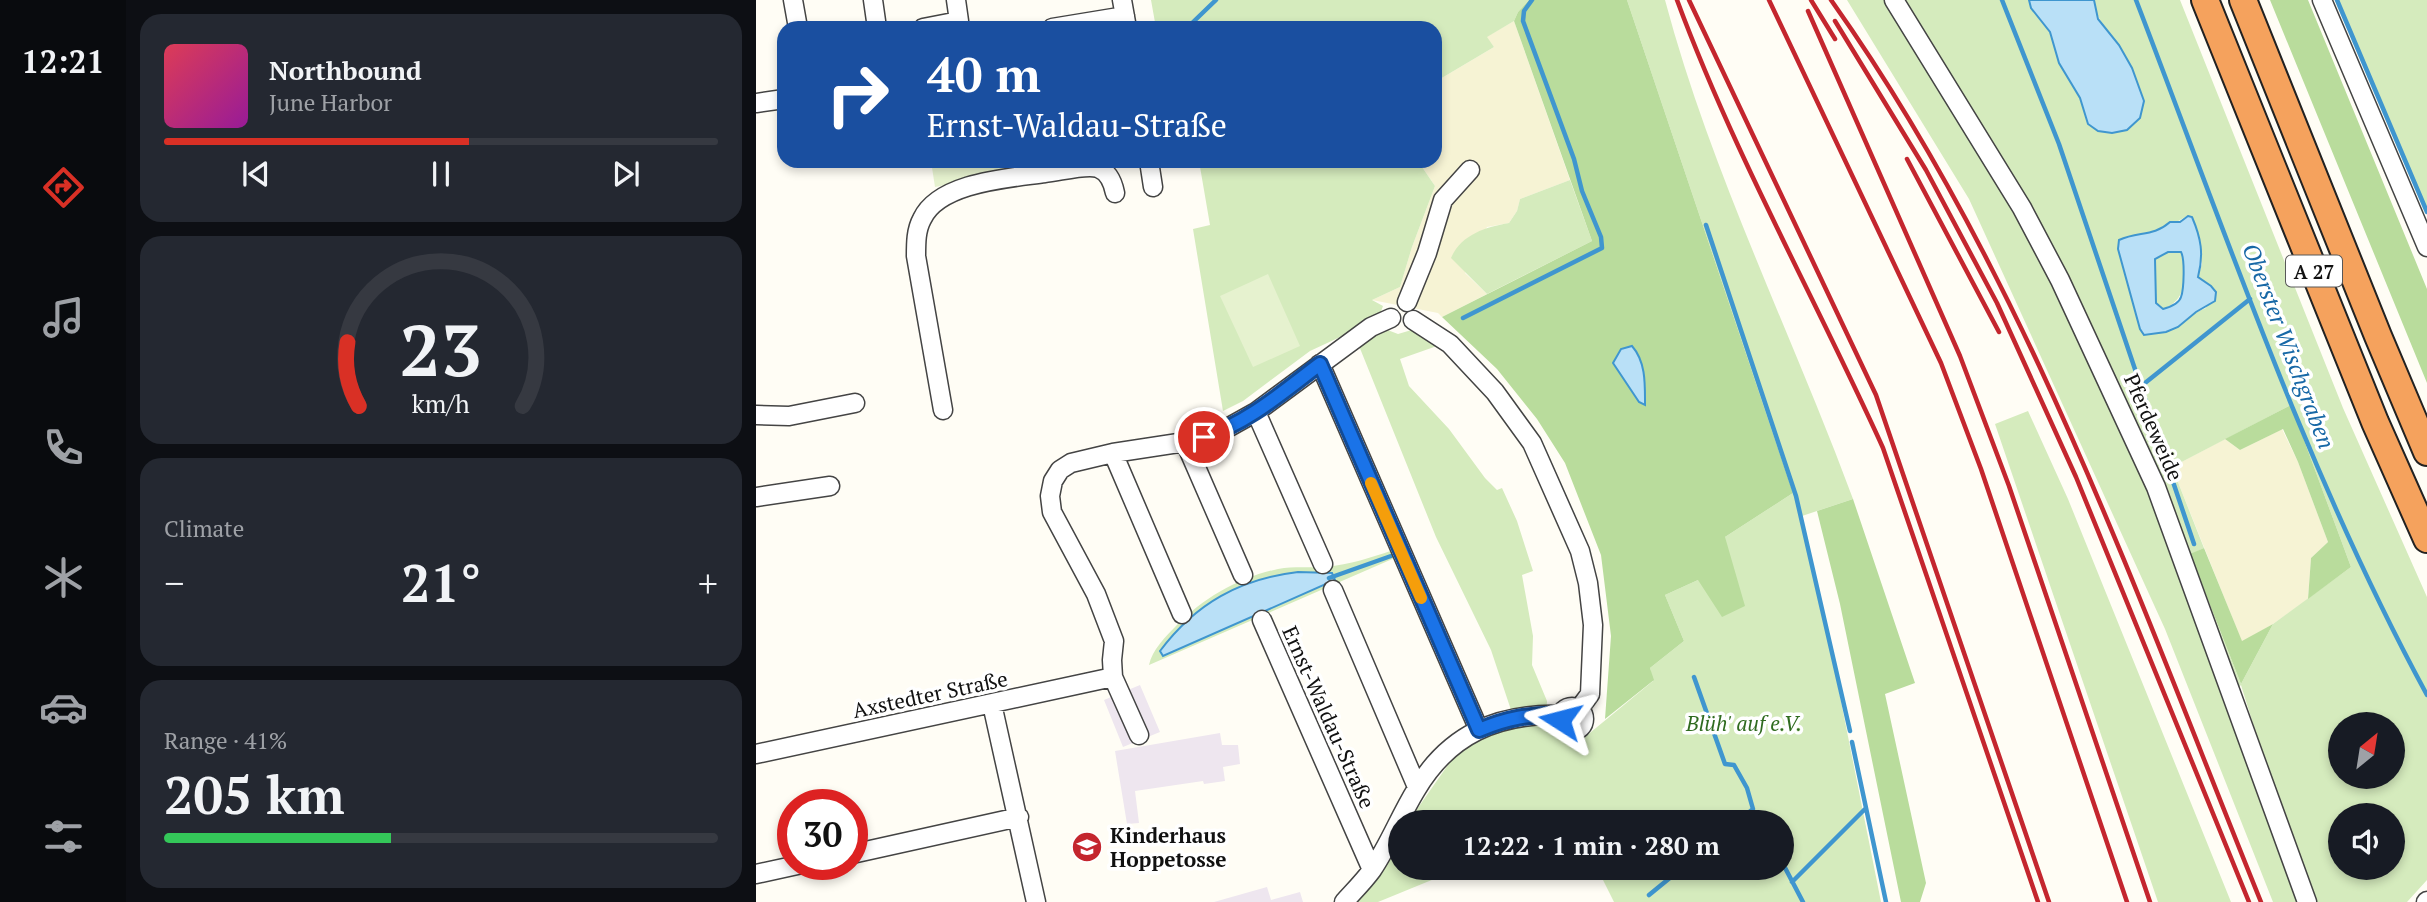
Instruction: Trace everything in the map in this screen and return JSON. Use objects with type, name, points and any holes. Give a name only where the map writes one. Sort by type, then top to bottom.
[{"type":"highway","name":"A 27","points":[[2205,0],[2375,422],[2427,539]]},
{"type":"highway","name":"A 27","points":[[2243,0],[2427,452]]},
{"type":"street","points":[[793,0],[797,21]]},
{"type":"street","points":[[873,0],[876,21]]},
{"type":"street","points":[[956,0],[959,21]]},
{"type":"street","name":"Pferdeweide","points":[[1894,0],[2022,208],[2060,280],[2141,451],[2307,902]]},
{"type":"street","points":[[2322,0],[2427,247]]},
{"type":"street","points":[[1091,21],[1125,15]]},
{"type":"street","points":[[756,103],[777,100]]},
{"type":"street","points":[[943,411],[916,256],[915,240],[922,218],[950,192],[964,187],[1087,168]]},
{"type":"street","points":[[1097,168],[1109,176],[1115,193]]},
{"type":"street","points":[[1150,168],[1153,187]]},
{"type":"street","points":[[1407,302],[1427,253],[1443,200],[1469,170]]},
{"type":"street","points":[[1398,302],[1407,302],[1415,311],[1413,320],[1406,326],[1401,326],[1391,318],[1394,305],[1398,302]]},
{"type":"street","points":[[1139,735],[1113,677],[1114,641],[1096,594],[1052,512],[1050,496],[1053,481],[1060,470],[1071,463],[1113,453],[1185,442],[1222,431],[1256,412],[1371,327],[1391,318]]},
{"type":"street","name":"Ernst-Waldau-Straße","points":[[1343,902],[1372,870],[1417,788],[1439,759],[1461,740],[1502,720],[1525,715],[1561,715],[1571,707],[1579,709],[1590,694],[1593,625],[1588,583],[1580,551],[1532,443],[1495,392],[1450,344],[1413,320]]},
{"type":"street","points":[[1320,364],[1479,730]]},
{"type":"street","points":[[756,415],[789,416],[855,403]]},
{"type":"street","points":[[1256,412],[1323,564]]},
{"type":"street","points":[[1185,442],[1243,575]]},
{"type":"street","points":[[1113,453],[1182,614]]},
{"type":"street","points":[[756,497],[830,486]]},
{"type":"street","points":[[1333,590],[1417,788]]},
{"type":"street","name":"Ernst-Waldau-Straße","points":[[1262,620],[1372,870]]},
{"type":"street","name":"Axstedter Straße","points":[[756,754],[1113,677]]},
{"type":"street","points":[[992,704],[1036,902]]},
{"type":"street","points":[[868,850],[1018,817]]},
{"type":"street","points":[[756,874],[777,869]]},
{"type":"shaded area","points":[[1514,21],[1570,180],[1520,199],[1517,211],[1509,223],[1487,227],[1465,273],[1487,294],[1442,317],[1438,313],[1372,300],[1400,287],[1435,186],[1423,168],[1442,168],[1442,78],[1494,47],[1486,37]]},
{"type":"shaded area","points":[[2282,429],[2298,462],[2328,542],[2311,558],[2308,599],[2242,642],[2172,467],[2225,439],[2240,450]]},
{"type":"shaded area","points":[[1140,685],[1160,732],[1123,747],[1104,700]]},
{"type":"shaded area","points":[[1220,733],[1222,745],[1238,745],[1240,764],[1223,767],[1225,781],[1204,784],[1203,781],[1135,791],[1139,823],[1127,824],[1115,751]]},
{"type":"shaded area","points":[[1267,887],[1271,900],[1300,892],[1303,902],[1214,902]]},
{"type":"green space","points":[[1151,0],[1529,0],[1514,21],[1487,37],[1494,47],[1442,78],[1442,21],[1155,21]]},
{"type":"green space","points":[[1529,0],[1627,0],[1793,493],[1725,537],[1745,606],[1722,617],[1698,580],[1665,595],[1684,641],[1650,668],[1654,680],[1605,719],[1611,636],[1601,555],[1565,463],[1537,419],[1497,369],[1442,317],[1592,241],[1514,21]]},
{"type":"green space","name":"Blüh' auf e.V.","points":[[1627,0],[1665,0],[1705,127],[1728,189],[1853,499],[1799,517],[1821,601],[1881,902],[1614,902],[1603,880],[1794,880],[1794,810],[1416,810],[1450,762],[1471,738],[1515,722],[1491,650],[1436,537],[1353,331],[1310,351],[1243,401],[1223,411],[1193,229],[1210,225],[1200,168],[1423,168],[1435,186],[1400,287],[1372,300],[1383,306],[1379,317],[1385,329],[1398,334],[1415,329],[1437,346],[1400,359],[1409,386],[1449,429],[1485,478],[1497,490],[1502,488],[1517,521],[1533,571],[1522,575],[1533,636],[1532,665],[1547,701],[1546,717],[1574,746],[1653,681],[1650,668],[1684,641],[1665,595],[1698,580],[1725,537],[1793,493]]},
{"type":"green space","points":[[1847,0],[2029,0],[2050,32],[2059,62],[2080,98],[2088,124],[2144,101],[2131,67],[2101,20],[2094,0],[2180,0],[2343,408],[2427,597],[2427,880],[2407,902],[2314,902],[2297,865],[2241,685],[2229,697],[2300,902],[2273,902],[2165,629],[1969,199]],"holes":[[[2187,216],[2202,264],[2198,277],[2211,286],[2206,308],[2172,330],[2140,329],[2118,249],[2119,240],[2159,232]],[[2291,405],[2351,567],[2273,624],[2241,684],[2190,555],[2204,548],[2172,467]]]},
{"type":"green space","points":[[2270,0],[2308,0],[2427,289],[2427,383]]},
{"type":"green space","points":[[2335,0],[2427,0],[2427,210]]},
{"type":"green space","points":[[932,168],[1040,168],[935,187]]},
{"type":"green space","points":[[1570,180],[1592,241],[1487,294],[1451,258],[1461,243],[1475,233],[1509,223],[1517,211],[1520,199]]},
{"type":"green space","points":[[2168,252],[2181,252],[2185,258],[2183,282],[2177,300],[2163,309],[2156,303],[2155,259]]},
{"type":"green space","points":[[1268,274],[1300,346],[1253,367],[1220,296]]},
{"type":"green space","points":[[2291,405],[2351,567],[2308,599],[2311,558],[2328,542],[2283,429],[2240,450],[2225,439]]},
{"type":"green space","points":[[2028,411],[2068,499],[2231,902],[2158,902],[1995,424]]},
{"type":"green space","points":[[1853,499],[1915,683],[1885,694],[1926,883],[1920,902],[1901,902],[1840,604],[1817,511]]},
{"type":"green space","points":[[2204,548],[2242,641],[2273,624],[2241,684],[2190,554]]},
{"type":"green space","points":[[1393,550],[1397,557],[1149,665],[1160,644],[1187,616],[1198,606],[1236,583],[1278,569],[1335,566]],"holes":[[[1334,580],[1164,656],[1161,651],[1192,615],[1242,585]]]},
{"type":"green space","points":[[1388,851],[1388,880],[1432,880],[1378,902],[1353,902]]},
{"type":"water","points":[[2029,0],[2094,0],[2098,19],[2119,45],[2132,68],[2144,101],[2140,118],[2127,130],[2112,133],[2098,131],[2088,124],[2080,98],[2059,63],[2050,32],[2031,8]]},
{"type":"water","points":[[2188,216],[2192,217],[2201,246],[2198,277],[2216,292],[2215,301],[2178,327],[2166,332],[2144,335],[2118,249],[2119,240],[2158,230],[2170,222],[2180,222]],"holes":[[[2168,252],[2181,252],[2184,274],[2181,297],[2176,303],[2163,309],[2156,303],[2155,259]]]},
{"type":"water","points":[[1632,346],[1642,366],[1645,405],[1639,402],[1613,363],[1621,349]]},
{"type":"water","points":[[1298,572],[1332,573],[1335,580],[1163,656],[1160,651],[1189,619],[1221,596],[1257,581]]},
{"type":"waterway","points":[[1194,21],[1216,0]]},
{"type":"waterway","points":[[1463,318],[1602,248],[1601,237],[1582,191],[1574,159],[1523,21],[1524,11],[1532,0]]},
{"type":"waterway","points":[[2002,0],[2059,144],[2194,544]]},
{"type":"waterway","name":"Oberster Wischgraben","points":[[2136,0],[2306,440],[2384,611],[2427,695]]},
{"type":"waterway","points":[[2337,0],[2427,212]]},
{"type":"waterway","points":[[1706,225],[1796,496],[1850,731]]},
{"type":"waterway","points":[[2140,387],[2250,299]]},
{"type":"waterway","points":[[1329,578],[1391,556]]},
{"type":"waterway","points":[[1694,677],[1725,764],[1734,765],[1747,788],[1752,810]]},
{"type":"waterway","points":[[1852,742],[1886,902]]},
{"type":"waterway","points":[[1792,882],[1865,809]]},
{"type":"waterway","points":[[1649,895],[1667,880]]},
{"type":"waterway","points":[[1791,880],[1803,902]]},
{"type":"railway","points":[[1677,0],[1749,170],[1883,448],[2038,902]]},
{"type":"railway","points":[[1689,0],[1876,395],[2049,902]]},
{"type":"railway","points":[[1769,0],[1941,363],[1981,469],[2127,902]]},
{"type":"railway","points":[[1811,0],[1835,39]]},
{"type":"railway","points":[[1831,0],[1900,105],[1962,213],[2019,324],[2121,553],[2261,902]]},
{"type":"railway","points":[[1808,11],[1960,356],[2009,486],[2150,902]]},
{"type":"railway","points":[[1835,21],[1926,170],[1997,303],[2076,477],[2249,902]]},
{"type":"railway","points":[[1907,159],[1999,332]]},
{"type":"slow traffic","points":[[1371,483],[1421,598]]},
{"type":"place","name":"Kinderhaus Hoppetosse","points":[[1087,847]]},
{"type":"route","points":[[1204,437],[1222,431],[1256,412],[1320,364],[1479,730],[1502,720],[1525,715],[1561,715],[1560,720]]}]
